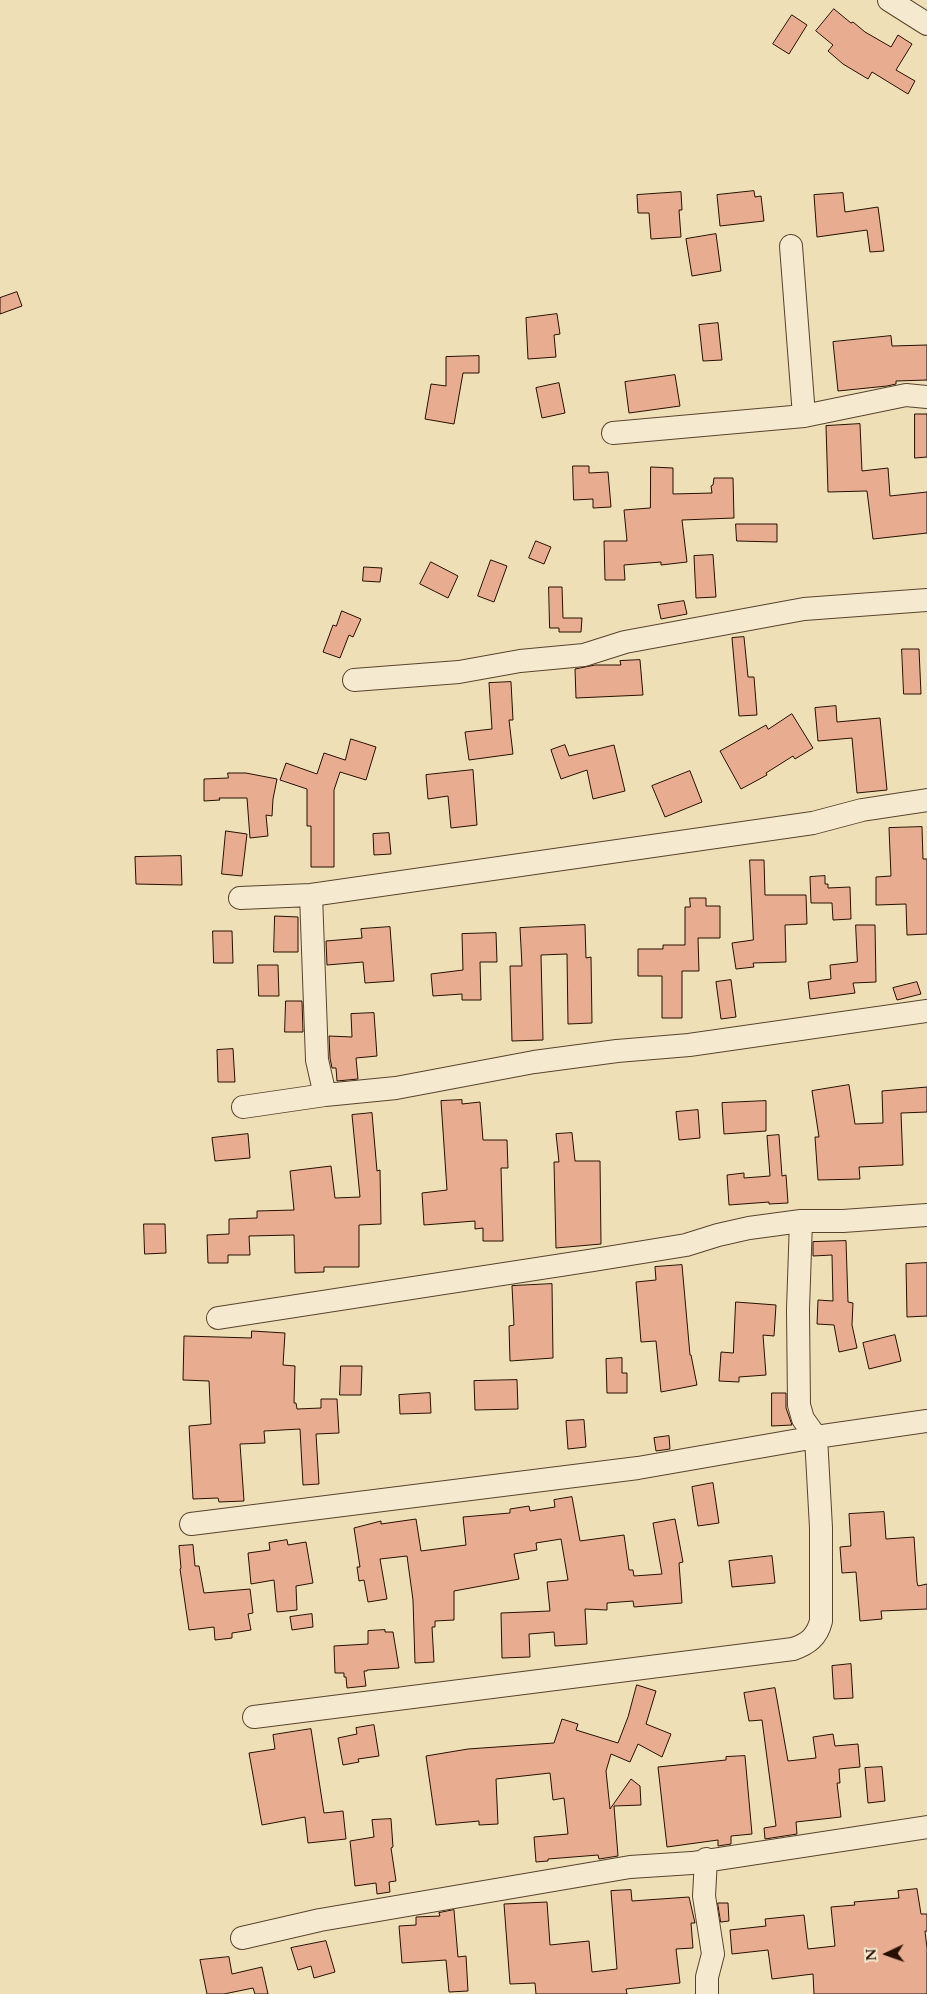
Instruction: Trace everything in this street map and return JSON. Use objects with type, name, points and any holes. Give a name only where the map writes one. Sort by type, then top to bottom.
[{"type":"street","points":[[889,0],[927,24]]},
{"type":"street","points":[[791,246],[804,416]]},
{"type":"street","points":[[613,434],[804,416],[906,395],[927,397]]},
{"type":"street","points":[[354,680],[459,672],[520,661],[584,655],[625,642],[804,609],[927,600]]},
{"type":"street","points":[[240,898],[311,895],[813,823],[862,810],[927,800]]},
{"type":"street","points":[[311,895],[317,1060],[325,1095]]},
{"type":"street","points":[[243,1107],[325,1095],[396,1088],[534,1062],[618,1051],[689,1045],[927,1011]]},
{"type":"street","points":[[218,1318],[686,1245],[750,1228],[800,1221],[843,1221],[927,1216]]},
{"type":"street","points":[[254,1717],[794,1649],[812,1639],[819,1631],[821,1621],[821,1528],[816,1436],[803,1419],[799,1405],[798,1309],[800,1221]]},
{"type":"street","points":[[191,1524],[638,1468],[816,1436],[927,1421]]},
{"type":"street","points":[[242,1938],[349,1915],[630,1867],[692,1863],[706,1859],[927,1827]]},
{"type":"street","points":[[706,1859],[704,1896],[713,1954],[707,1977],[707,1994]]},
{"type":"building","points":[[834,9],[851,23],[853,22],[865,32],[891,47],[898,35],[912,44],[896,70],[915,81],[908,94],[872,72],[868,79],[843,64],[828,51],[833,45],[816,31]]},
{"type":"building","points":[[792,15],[807,25],[789,54],[773,44]]},
{"type":"building","points":[[754,191],[755,197],[761,196],[764,221],[720,226],[717,195]]},
{"type":"building","points":[[681,192],[682,210],[679,210],[681,237],[651,239],[649,213],[638,213],[637,195]]},
{"type":"building","points":[[843,193],[845,212],[878,207],[884,251],[870,252],[867,230],[817,237],[814,195]]},
{"type":"building","points":[[716,234],[721,271],[692,276],[686,239]]},
{"type":"building","points":[[17,292],[22,306],[0,314],[0,298]]},
{"type":"building","points":[[557,314],[560,334],[554,335],[556,357],[528,359],[526,318]]},
{"type":"building","points":[[718,323],[722,360],[703,361],[699,325]]},
{"type":"building","points":[[891,336],[892,346],[927,345],[927,380],[896,381],[896,384],[887,386],[838,391],[833,342]]},
{"type":"building","points":[[479,356],[479,373],[463,373],[454,424],[425,419],[431,384],[446,386],[446,357]]},
{"type":"building","points":[[675,375],[680,406],[629,413],[625,382]]},
{"type":"building","points":[[559,383],[565,413],[542,418],[536,388]]},
{"type":"building","points":[[915,414],[927,414],[927,457],[915,458]]},
{"type":"building","points":[[860,424],[862,471],[888,468],[890,496],[927,492],[927,533],[873,539],[867,491],[828,492],[826,426]]},
{"type":"building","points":[[573,466],[589,466],[589,473],[608,472],[611,507],[593,508],[593,499],[574,500]]},
{"type":"building","points":[[651,467],[673,468],[673,494],[712,493],[711,486],[713,485],[714,478],[733,478],[734,518],[682,520],[687,562],[661,565],[661,562],[624,565],[625,580],[605,580],[604,541],[627,541],[624,510],[650,508]]},
{"type":"building","points":[[736,524],[777,524],[777,542],[737,541]]},
{"type":"building","points":[[536,541],[551,547],[544,564],[529,558]]},
{"type":"building","points":[[713,555],[716,597],[696,598],[694,556]]},
{"type":"building","points":[[491,560],[507,566],[494,602],[478,596]]},
{"type":"building","points":[[431,562],[458,576],[448,598],[420,584]]},
{"type":"building","points":[[364,567],[382,568],[380,582],[363,581]]},
{"type":"building","points":[[549,587],[562,587],[563,618],[582,618],[581,632],[559,632],[559,628],[550,628]]},
{"type":"building","points":[[684,601],[687,614],[661,619],[658,605]]},
{"type":"building","points":[[342,611],[361,619],[353,637],[349,635],[340,658],[323,652],[333,625],[336,626]]},
{"type":"building","points":[[744,637],[748,677],[754,677],[757,715],[739,716],[732,638]]},
{"type":"building","points":[[902,649],[919,649],[921,694],[904,694]]},
{"type":"building","points":[[640,660],[643,695],[576,698],[575,669],[595,665],[621,665],[620,661]]},
{"type":"building","points":[[511,682],[513,720],[509,720],[513,754],[469,760],[465,732],[492,729],[489,683]]},
{"type":"building","points":[[836,706],[837,722],[880,718],[887,790],[857,793],[852,738],[818,741],[815,708]]},
{"type":"building","points":[[792,714],[813,748],[795,759],[793,756],[766,773],[767,775],[741,789],[720,751],[766,725],[768,729]]},
{"type":"building","points":[[351,739],[376,747],[366,780],[340,772],[334,790],[334,867],[311,867],[311,826],[307,826],[307,789],[280,780],[286,763],[317,774],[324,753],[345,760]]},
{"type":"building","points":[[565,745],[569,756],[614,745],[625,791],[593,799],[587,770],[561,779],[551,750]]},
{"type":"building","points":[[473,770],[477,825],[451,828],[448,796],[428,799],[426,775]]},
{"type":"building","points":[[690,771],[702,802],[665,817],[652,786]]},
{"type":"building","points":[[228,773],[246,773],[277,779],[272,816],[266,815],[268,836],[250,838],[247,798],[219,798],[220,800],[204,801],[204,779],[228,778]]},
{"type":"building","points":[[922,827],[923,859],[927,859],[927,934],[907,935],[906,904],[876,905],[876,877],[891,876],[889,828]]},
{"type":"building","points":[[226,831],[247,834],[242,876],[222,874]]},
{"type":"building","points":[[389,833],[391,854],[374,855],[373,834]]},
{"type":"building","points":[[181,856],[182,885],[136,884],[135,857]]},
{"type":"building","points":[[750,860],[764,860],[765,895],[806,895],[807,924],[785,925],[786,962],[753,963],[754,967],[736,969],[732,943],[753,940]]},
{"type":"building","points":[[825,876],[825,884],[828,884],[828,888],[850,887],[851,919],[833,920],[832,903],[811,903],[810,877]]},
{"type":"building","points":[[690,898],[706,898],[706,906],[720,906],[720,938],[698,938],[699,971],[682,971],[682,1018],[662,1018],[662,976],[638,976],[638,949],[663,949],[663,945],[685,945],[685,907],[690,907]]},
{"type":"building","points":[[275,916],[298,917],[298,952],[274,952]]},
{"type":"building","points":[[585,925],[586,958],[591,957],[592,1023],[568,1024],[567,954],[541,955],[543,1040],[512,1041],[510,966],[522,966],[520,928]]},
{"type":"building","points":[[856,925],[875,925],[876,982],[853,983],[855,993],[810,999],[808,982],[831,979],[830,965],[857,962]]},
{"type":"building","points":[[390,927],[394,981],[365,983],[363,962],[327,965],[326,941],[362,938],[361,929]]},
{"type":"building","points":[[213,931],[232,931],[233,963],[214,963]]},
{"type":"building","points":[[496,933],[497,962],[480,962],[481,1000],[462,1000],[462,994],[433,996],[431,974],[463,970],[462,934]]},
{"type":"building","points":[[258,965],[278,965],[279,996],[259,996]]},
{"type":"building","points":[[731,980],[736,1017],[721,1019],[716,982]]},
{"type":"building","points":[[917,982],[921,994],[897,1000],[893,988]]},
{"type":"building","points":[[286,1001],[302,1001],[303,1032],[285,1032]]},
{"type":"building","points":[[374,1013],[377,1056],[356,1058],[358,1079],[337,1081],[336,1068],[332,1068],[330,1058],[329,1036],[352,1037],[351,1014]]},
{"type":"building","points":[[233,1049],[235,1082],[218,1082],[217,1050]]},
{"type":"building","points":[[849,1085],[855,1124],[883,1123],[882,1091],[927,1087],[927,1112],[901,1113],[903,1165],[859,1167],[860,1179],[818,1180],[815,1137],[819,1137],[812,1091]]},
{"type":"building","points":[[462,1100],[462,1104],[480,1102],[483,1140],[507,1140],[508,1168],[501,1168],[503,1241],[483,1241],[483,1228],[475,1229],[475,1221],[424,1225],[422,1193],[447,1190],[441,1101]]},
{"type":"building","points":[[766,1101],[766,1131],[724,1134],[722,1103]]},
{"type":"building","points":[[698,1110],[700,1138],[679,1140],[676,1112]]},
{"type":"building","points":[[372,1113],[377,1171],[380,1170],[381,1224],[359,1225],[359,1267],[324,1267],[324,1272],[295,1273],[294,1235],[249,1236],[250,1255],[228,1255],[228,1263],[208,1263],[207,1235],[229,1234],[229,1219],[257,1218],[257,1211],[294,1210],[290,1171],[331,1166],[335,1198],[360,1197],[352,1115]]},
{"type":"building","points":[[572,1133],[575,1161],[600,1161],[601,1244],[556,1248],[554,1162],[559,1162],[556,1134]]},
{"type":"building","points":[[248,1134],[250,1158],[215,1161],[212,1138]]},
{"type":"building","points":[[779,1135],[782,1176],[786,1175],[788,1203],[769,1204],[769,1202],[729,1205],[727,1175],[744,1173],[744,1178],[770,1176],[767,1136]]},
{"type":"building","points":[[144,1224],[165,1224],[166,1253],[145,1254]]},
{"type":"building","points":[[846,1241],[848,1302],[853,1303],[852,1325],[857,1348],[839,1352],[834,1325],[817,1324],[818,1300],[833,1301],[832,1255],[813,1256],[813,1242]]},
{"type":"building","points":[[927,1263],[927,1316],[907,1317],[906,1264]]},
{"type":"building","points":[[682,1265],[690,1355],[697,1385],[661,1392],[656,1341],[641,1342],[636,1282],[656,1280],[655,1267]]},
{"type":"building","points":[[552,1284],[553,1358],[510,1361],[509,1326],[514,1325],[512,1286]]},
{"type":"building","points":[[736,1302],[776,1305],[774,1336],[763,1335],[766,1375],[739,1377],[739,1382],[719,1381],[721,1352],[733,1353]]},
{"type":"building","points":[[252,1331],[285,1333],[283,1365],[295,1366],[294,1403],[296,1403],[297,1409],[321,1408],[321,1399],[337,1399],[339,1433],[316,1434],[319,1484],[303,1485],[300,1429],[264,1431],[265,1443],[240,1444],[244,1501],[219,1502],[218,1498],[193,1499],[189,1426],[211,1424],[209,1381],[183,1380],[184,1336],[251,1338]]},
{"type":"building","points":[[895,1335],[901,1361],[869,1369],[863,1343]]},
{"type":"building","points":[[622,1358],[622,1373],[627,1373],[627,1393],[607,1393],[606,1359]]},
{"type":"building","points":[[341,1366],[362,1366],[361,1395],[340,1395]]},
{"type":"building","points":[[517,1380],[518,1409],[475,1410],[474,1381]]},
{"type":"building","points":[[430,1393],[431,1413],[400,1414],[399,1395]]},
{"type":"building","points":[[772,1393],[786,1393],[786,1408],[792,1425],[772,1426]]},
{"type":"building","points":[[584,1420],[586,1447],[568,1449],[566,1421]]},
{"type":"building","points":[[669,1436],[670,1449],[656,1451],[654,1438]]},
{"type":"building","points":[[713,1483],[719,1523],[698,1526],[692,1487]]},
{"type":"building","points":[[572,1497],[580,1541],[624,1535],[629,1570],[633,1570],[634,1576],[662,1574],[653,1523],[675,1519],[683,1562],[679,1563],[682,1603],[634,1607],[633,1601],[607,1603],[607,1610],[585,1609],[587,1644],[555,1646],[554,1632],[529,1634],[530,1657],[502,1658],[501,1613],[550,1611],[547,1582],[568,1580],[561,1539],[536,1543],[537,1550],[514,1554],[519,1579],[454,1591],[454,1620],[435,1621],[435,1627],[432,1627],[434,1662],[415,1663],[413,1600],[407,1556],[380,1559],[387,1599],[368,1602],[364,1580],[359,1581],[357,1567],[360,1567],[354,1528],[381,1521],[381,1524],[416,1519],[421,1551],[466,1545],[463,1517],[510,1513],[510,1509],[529,1506],[530,1511],[555,1507],[554,1500]]},
{"type":"building","points":[[884,1512],[886,1539],[914,1537],[917,1582],[918,1586],[927,1584],[927,1609],[881,1611],[882,1619],[860,1621],[856,1572],[842,1573],[840,1547],[851,1546],[849,1514]]},
{"type":"building","points":[[287,1540],[288,1545],[306,1542],[313,1583],[296,1586],[297,1610],[277,1612],[274,1580],[251,1584],[248,1553],[270,1550],[269,1543]]},
{"type":"building","points":[[193,1545],[195,1566],[199,1566],[204,1593],[250,1589],[253,1613],[248,1614],[251,1630],[232,1633],[232,1638],[215,1640],[214,1627],[189,1630],[180,1569],[179,1546]]},
{"type":"building","points":[[772,1556],[775,1583],[732,1587],[729,1561]]},
{"type":"building","points":[[312,1614],[313,1627],[292,1630],[290,1617]]},
{"type":"building","points":[[385,1630],[385,1632],[393,1632],[399,1668],[364,1671],[366,1686],[347,1688],[344,1673],[335,1673],[334,1646],[368,1644],[368,1631]]},
{"type":"building","points":[[851,1664],[853,1698],[834,1699],[832,1666]]},
{"type":"building","points":[[637,1685],[656,1691],[646,1724],[671,1734],[662,1757],[638,1744],[630,1762],[611,1754],[606,1771],[610,1809],[631,1779],[640,1786],[641,1805],[614,1806],[618,1856],[599,1859],[598,1855],[548,1859],[548,1861],[536,1862],[534,1837],[568,1834],[564,1798],[553,1800],[550,1773],[496,1779],[498,1824],[479,1825],[479,1821],[436,1825],[426,1756],[468,1749],[554,1743],[562,1719],[578,1724],[576,1730],[618,1743]]},
{"type":"building","points":[[775,1688],[788,1761],[816,1758],[813,1737],[833,1734],[835,1746],[858,1744],[860,1767],[839,1769],[840,1783],[837,1783],[841,1817],[796,1822],[797,1834],[765,1839],[764,1828],[776,1826],[762,1720],[749,1721],[744,1693]]},
{"type":"building","points":[[374,1725],[379,1756],[358,1759],[359,1762],[343,1765],[338,1738],[357,1734],[356,1728]]},
{"type":"building","points":[[311,1729],[324,1813],[343,1811],[346,1839],[308,1843],[305,1817],[262,1825],[249,1753],[275,1749],[273,1735]]},
{"type":"building","points":[[745,1756],[752,1834],[731,1836],[731,1844],[718,1846],[718,1840],[667,1847],[658,1767],[726,1760],[726,1757]]},
{"type":"building","points":[[882,1767],[885,1801],[868,1803],[865,1768]]},
{"type":"building","points":[[391,1819],[393,1847],[391,1848],[396,1881],[389,1882],[390,1892],[377,1894],[376,1883],[355,1886],[350,1841],[374,1837],[372,1820]]},
{"type":"building","points":[[917,1889],[921,1914],[927,1914],[927,1931],[925,1931],[927,1994],[814,1994],[813,1974],[772,1979],[768,1950],[732,1954],[730,1930],[766,1926],[765,1919],[804,1915],[808,1949],[835,1946],[831,1907],[855,1905],[854,1902],[899,1898],[898,1891]]},
{"type":"building","points":[[631,1890],[632,1901],[689,1897],[695,1923],[691,1923],[693,1948],[676,1949],[680,1983],[626,1989],[627,1994],[536,1994],[535,1983],[510,1984],[504,1904],[547,1902],[550,1945],[589,1941],[592,1972],[617,1969],[611,1891]]},
{"type":"building","points":[[718,1903],[728,1903],[729,1921],[721,1922]]},
{"type":"building","points":[[454,1910],[458,1957],[466,1956],[468,1991],[449,1992],[446,1960],[402,1963],[399,1926],[416,1925],[416,1917],[440,1916],[439,1913]]},
{"type":"building","points":[[326,1941],[335,1972],[314,1978],[311,1966],[298,1970],[291,1948]]},
{"type":"building","points":[[229,1957],[232,1974],[262,1967],[268,1994],[255,1994],[253,1988],[224,1994],[207,1994],[200,1960]]}]
